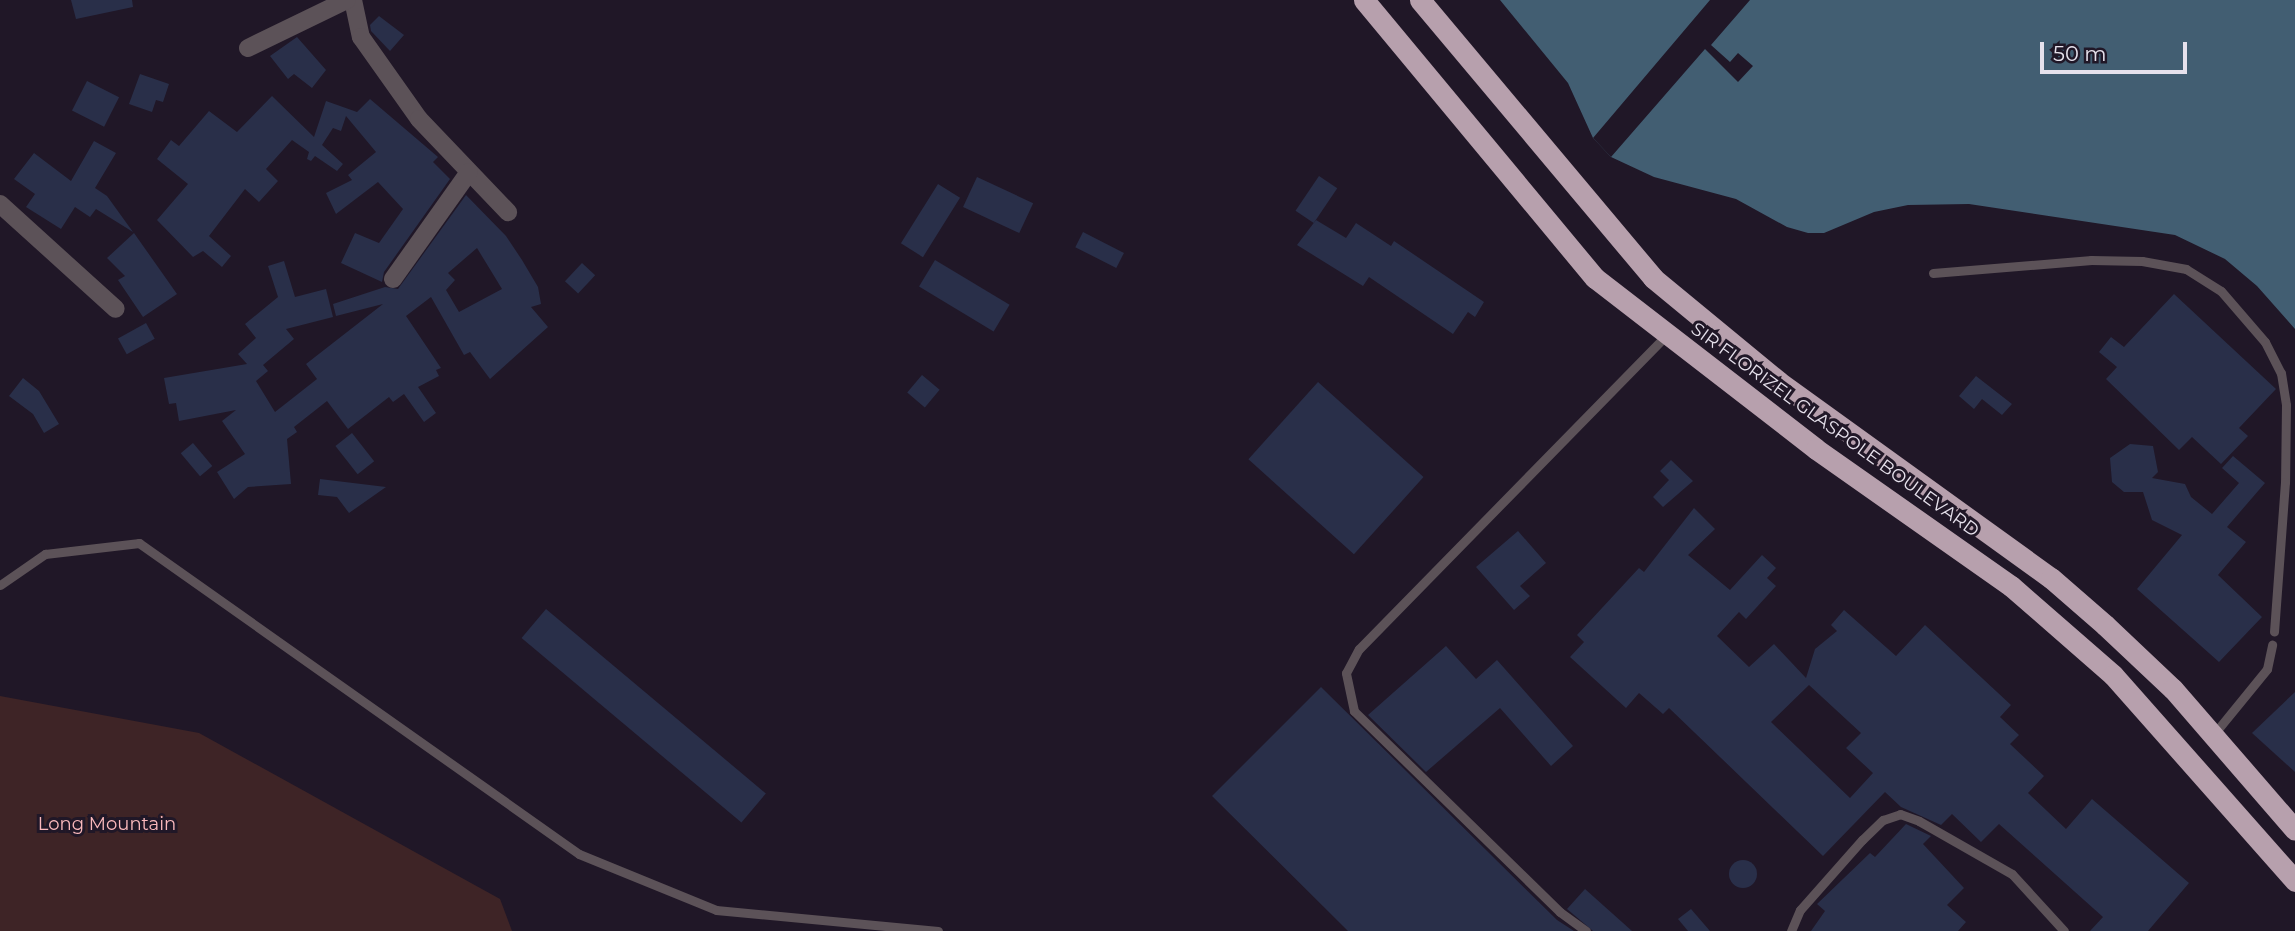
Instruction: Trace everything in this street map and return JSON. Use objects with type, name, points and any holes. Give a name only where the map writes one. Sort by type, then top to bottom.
[{"type":"highway","name":"SIR FLORIZEL GLASPOLE BOULEVARD","points":[[1364,0],[1594,278],[1816,449],[2011,586],[2052,621],[2113,674],[2295,881]]},
{"type":"highway","name":"SIR FLORIZEL GLASPOLE BOULEVARD","points":[[1420,0],[1653,278],[1779,382],[2051,578],[2173,689],[2295,831]]},
{"type":"street","points":[[248,48],[347,0]]},
{"type":"street","points":[[353,0],[361,37],[419,119],[508,212]]},
{"type":"street","points":[[393,279],[469,172]]},
{"type":"street","points":[[0,204],[116,309]]},
{"type":"lane","points":[[1933,273],[2091,261],[2142,261],[2186,269],[2221,291],[2265,342],[2281,373],[2286,405],[2285,482],[2274,632]]},
{"type":"lane","points":[[1586,931],[1560,912],[1354,711],[1346,673],[1360,649],[1667,335]]},
{"type":"lane","points":[[0,585],[45,554],[139,542],[579,854],[716,910],[938,931]]},
{"type":"lane","points":[[2213,736],[2267,669],[2272,645]]},
{"type":"lane","points":[[1791,931],[1800,910],[1863,840],[1883,820],[1900,814],[1919,821],[2012,874],[2064,931]]},
{"type":"green space","name":"Long Mountain","points":[[0,696],[199,733],[500,899],[512,931],[0,931]]},
{"type":"water","points":[[1500,0],[2295,0],[2295,329],[2257,286],[2225,259],[2175,235],[1969,204],[1908,205],[1874,212],[1824,233],[1808,233],[1787,227],[1736,199],[1654,177],[1611,157],[1593,138],[1568,83]]},
{"type":"pier","points":[[1710,0],[1750,0],[1711,45],[1730,62],[1738,53],[1753,66],[1738,82],[1705,49],[1611,157],[1593,138]]},
{"type":"building","points":[[71,0],[132,0],[133,7],[76,19]]},
{"type":"building","points":[[379,16],[404,35],[390,51],[371,31],[370,25]]},
{"type":"building","points":[[297,37],[326,70],[312,88],[294,74],[288,79],[270,56]]},
{"type":"building","points":[[140,74],[169,84],[163,102],[156,100],[152,112],[129,104]]},
{"type":"building","points":[[87,81],[119,97],[104,127],[72,110]]},
{"type":"building","points":[[272,96],[314,137],[326,101],[357,112],[370,99],[438,157],[433,162],[450,179],[384,272],[382,282],[341,263],[355,233],[379,243],[403,209],[378,182],[336,214],[326,193],[352,180],[348,175],[376,152],[346,116],[341,131],[333,128],[322,145],[343,164],[337,171],[315,156],[311,161],[307,159],[309,152],[292,140],[266,169],[278,181],[259,202],[245,189],[209,236],[231,256],[222,267],[203,251],[193,257],[157,220],[188,184],[157,159],[171,140],[179,146],[209,111],[237,132]]},
{"type":"building","points":[[94,141],[116,153],[95,188],[107,196],[133,232],[96,209],[90,217],[75,207],[61,229],[26,207],[35,194],[14,179],[34,153],[71,181]]},
{"type":"building","points":[[1319,176],[1337,188],[1314,223],[1296,211]]},
{"type":"building","points":[[977,177],[1033,203],[1019,233],[963,207]]},
{"type":"building","points":[[938,184],[960,198],[923,257],[901,243]]},
{"type":"building","points":[[466,195],[506,236],[522,260],[538,287],[541,304],[531,307],[548,327],[490,379],[470,352],[464,355],[431,297],[406,316],[441,368],[436,370],[439,376],[418,387],[436,413],[424,422],[404,394],[393,402],[389,397],[348,429],[327,401],[294,427],[297,432],[287,439],[291,484],[248,487],[234,499],[217,472],[245,454],[222,421],[236,410],[179,421],[176,403],[169,404],[164,378],[247,364],[238,354],[256,338],[245,324],[278,297],[268,266],[284,261],[295,297],[326,289],[333,317],[286,329],[294,339],[263,365],[268,371],[256,381],[275,412],[317,379],[306,364],[383,304],[336,316],[333,304],[385,287],[398,289]],"holes":[[[477,248],[502,289],[459,312],[446,290],[455,280],[448,273]]]},
{"type":"building","points":[[1316,220],[1346,238],[1356,223],[1391,246],[1394,241],[1484,302],[1475,317],[1468,312],[1453,334],[1369,277],[1363,286],[1297,245]]},
{"type":"building","points":[[1083,232],[1124,253],[1116,268],[1075,247]]},
{"type":"building","points":[[134,233],[177,294],[143,317],[118,280],[125,276],[107,258]]},
{"type":"building","points":[[935,260],[1010,305],[994,331],[919,287]]},
{"type":"building","points":[[582,263],[595,275],[578,294],[565,281]]},
{"type":"building","points":[[2174,294],[2276,389],[2239,428],[2248,436],[2221,464],[2192,437],[2179,450],[2106,379],[2117,367],[2099,352],[2111,337],[2124,347]]},
{"type":"building","points":[[146,323],[155,339],[127,354],[118,339]]},
{"type":"building","points":[[922,375],[940,390],[925,407],[907,393]]},
{"type":"building","points":[[1976,376],[2012,404],[2002,415],[1982,399],[1974,409],[1959,396]]},
{"type":"building","points":[[23,378],[39,391],[59,424],[44,433],[33,414],[9,396]]},
{"type":"building","points":[[1318,382],[1424,477],[1354,554],[1248,459]]},
{"type":"building","points":[[352,433],[374,461],[358,474],[335,446]]},
{"type":"building","points":[[193,443],[212,466],[200,476],[181,453]]},
{"type":"building","points":[[2130,444],[2153,446],[2158,472],[2152,478],[2185,484],[2191,497],[2212,514],[2239,483],[2222,468],[2233,456],[2265,483],[2227,527],[2246,542],[2218,575],[2262,617],[2219,662],[2137,589],[2182,535],[2152,520],[2143,492],[2124,492],[2112,482],[2110,458]]},
{"type":"building","points":[[1671,460],[1693,481],[1663,507],[1653,497],[1669,480],[1660,471]]},
{"type":"building","points":[[320,479],[386,487],[349,513],[337,497],[318,495]]},
{"type":"building","points":[[1694,508],[1715,529],[1688,555],[1730,590],[1762,555],[1776,568],[1767,578],[1776,586],[1746,619],[1739,612],[1717,636],[1749,667],[1774,644],[1806,678],[1815,649],[1837,631],[1831,625],[1844,610],[1896,656],[1925,625],[2011,705],[2000,717],[2019,735],[2010,744],[2044,776],[2028,793],[2066,829],[2092,799],[2189,883],[2148,931],[2090,931],[2103,917],[1999,824],[1981,842],[1952,814],[1941,825],[1901,807],[1885,792],[1823,856],[1669,708],[1663,714],[1639,693],[1626,708],[1570,657],[1584,642],[1577,635],[1639,568],[1644,572]],"holes":[[[1809,685],[1861,733],[1846,748],[1873,773],[1850,798],[1771,722]]]},
{"type":"building","points":[[1518,531],[1546,563],[1520,586],[1530,596],[1514,610],[1476,567]]},
{"type":"building","points":[[546,609],[766,793],[741,823],[522,638]]},
{"type":"building","points":[[1446,646],[1476,679],[1497,660],[1573,746],[1551,766],[1500,708],[1426,772],[1368,715]]},
{"type":"building","points":[[1321,687],[1557,920],[1574,931],[1348,931],[1212,796]]},
{"type":"building","points":[[2295,692],[2295,772],[2252,733]]},
{"type":"building","points":[[1906,824],[1931,836],[1923,844],[1964,888],[1947,905],[1966,922],[1958,931],[1811,931],[1825,911],[1817,904],[1870,853],[1875,857]]},
{"type":"building","points":[[1743,860],[1753,864],[1757,874],[1753,884],[1743,888],[1733,884],[1729,874],[1733,864]]},
{"type":"building","points":[[1585,889],[1632,931],[1593,931],[1567,909]]},
{"type":"building","points":[[1691,909],[1710,931],[1688,931],[1678,919]]}]
